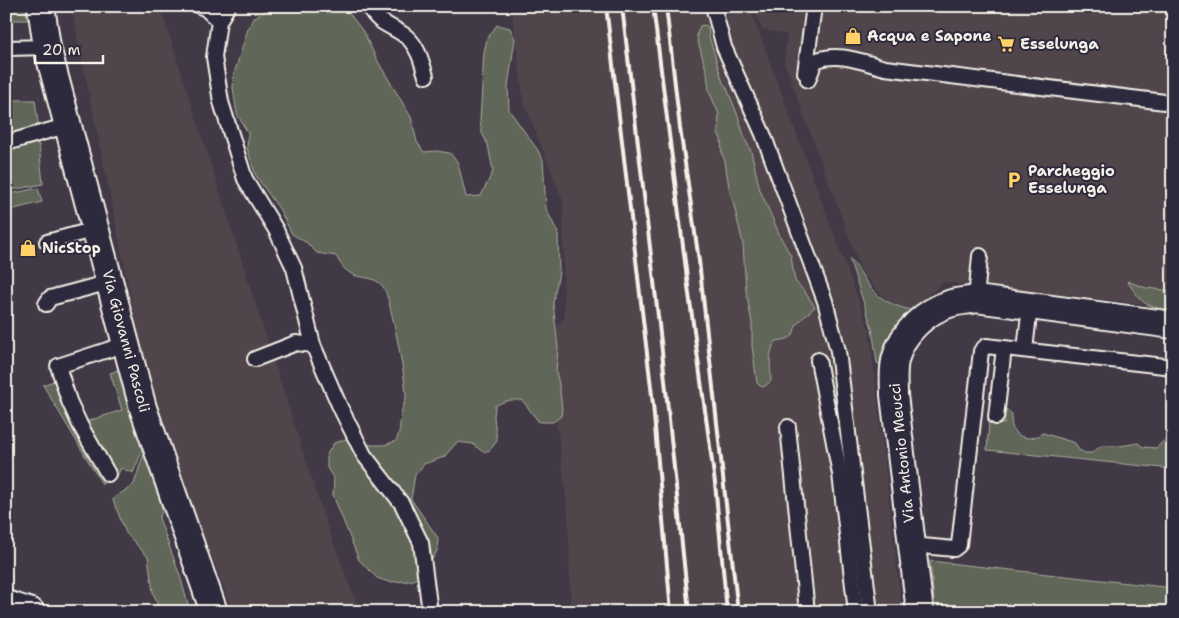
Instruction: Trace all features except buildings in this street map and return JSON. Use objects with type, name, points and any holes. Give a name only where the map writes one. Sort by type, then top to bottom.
[{"type":"street","name":"Via Giovanni Pascoli","points":[[41,6],[47,47],[143,408],[214,612]]},
{"type":"street","name":"Via Antonio Meucci","points":[[920,612],[894,395],[896,356],[909,331],[932,312],[949,304],[976,299],[1173,325]]},
{"type":"street","points":[[6,604],[31,612]]},
{"type":"lane","points":[[199,6],[205,8],[219,21]]},
{"type":"lane","points":[[228,6],[219,21],[214,57],[222,102],[245,178],[276,230],[294,268],[313,345],[364,455],[402,504],[421,543],[430,612]]},
{"type":"lane","points":[[369,6],[372,14],[378,20],[409,38],[417,49],[426,76]]},
{"type":"lane","points":[[713,6],[724,47],[764,134],[825,301],[838,351],[870,612]]},
{"type":"lane","points":[[814,6],[806,76],[815,61],[825,57],[840,56],[885,68],[1173,103]]},
{"type":"lane","points":[[6,48],[47,47]]},
{"type":"lane","points":[[6,143],[69,125]]},
{"type":"lane","points":[[47,242],[96,229]]},
{"type":"lane","points":[[976,299],[980,256]]},
{"type":"lane","points":[[46,304],[50,298],[110,282]]},
{"type":"lane","points":[[1025,350],[1030,306]]},
{"type":"lane","points":[[255,359],[296,343],[313,345]]},
{"type":"lane","points":[[108,474],[68,401],[58,366],[126,344]]},
{"type":"lane","points":[[912,545],[954,549],[959,545],[981,351],[986,346],[1173,367]]},
{"type":"lane","points":[[996,417],[1004,348]]},
{"type":"lane","points":[[818,360],[840,474],[856,612]]},
{"type":"lane","points":[[788,427],[808,612]]},
{"type":"shaded area","points":[[71,6],[160,6],[325,520],[360,612],[233,612],[153,405]]},
{"type":"shaded area","points":[[511,6],[749,6],[869,328],[902,612],[571,612],[568,514],[546,337],[564,318],[563,201],[524,103]]},
{"type":"shaded area","points":[[753,6],[1173,6],[1173,307],[943,282],[912,310],[890,303],[862,272],[784,62],[787,35],[762,29]]},
{"type":"green space","points":[[6,6],[24,6],[28,20],[6,20]]},
{"type":"green space","points":[[287,6],[336,6],[349,13],[365,34],[380,65],[411,117],[417,142],[424,152],[450,153],[458,163],[466,197],[481,196],[493,171],[488,145],[482,133],[480,121],[484,52],[487,39],[497,25],[510,28],[515,39],[508,86],[509,110],[543,160],[546,209],[558,233],[559,272],[553,303],[558,348],[556,372],[562,409],[561,416],[553,422],[541,422],[538,421],[523,401],[505,401],[495,406],[494,417],[497,441],[490,450],[483,452],[473,444],[457,442],[444,457],[424,464],[415,475],[411,499],[438,538],[437,551],[422,576],[411,581],[389,582],[377,578],[359,560],[333,495],[334,479],[327,468],[327,454],[334,443],[346,439],[371,445],[384,445],[396,441],[398,437],[406,389],[398,341],[387,295],[384,288],[376,281],[350,273],[336,256],[317,253],[307,243],[292,234],[280,210],[256,176],[247,148],[248,133],[237,114],[233,88],[234,74],[248,29],[255,17],[268,9],[284,10]]},
{"type":"green space","points":[[705,25],[708,27],[723,83],[726,86],[751,151],[760,190],[791,256],[795,281],[815,307],[797,324],[792,336],[776,341],[770,355],[771,381],[764,387],[757,383],[752,346],[752,323],[746,291],[743,244],[730,194],[721,139],[718,133],[719,114],[709,91],[707,73],[697,38],[700,26]]},
{"type":"green space","points":[[6,100],[35,100],[38,123],[36,128],[6,135]]},
{"type":"green space","points":[[36,143],[39,145],[43,184],[6,191],[6,150]]},
{"type":"green space","points":[[38,188],[42,202],[6,211],[6,195]]},
{"type":"green space","points":[[849,258],[870,287],[880,297],[896,306],[915,311],[886,352],[881,365],[877,363],[872,328]]},
{"type":"green space","points":[[1127,281],[1146,288],[1173,291],[1173,310],[1150,306],[1145,303]]},
{"type":"green space","points":[[121,369],[145,444],[133,473],[121,468],[116,478],[85,422],[122,410],[110,373]]},
{"type":"green space","points":[[56,380],[77,430],[107,481],[102,484],[43,385]]},
{"type":"green space","points":[[1006,409],[1012,414],[1012,427],[1019,436],[1030,438],[1043,433],[1075,443],[1079,450],[1085,453],[1092,453],[1101,446],[1120,446],[1138,443],[1143,447],[1156,448],[1165,440],[1167,434],[1173,432],[1173,469],[987,450],[989,422],[1004,424]]},
{"type":"green space","points":[[148,450],[162,506],[159,518],[180,576],[190,612],[157,612],[148,557],[126,533],[113,500],[134,484],[144,453]]},
{"type":"green space","points":[[930,561],[1173,588],[1173,612],[935,612]]},
{"type":"railway","points":[[606,6],[653,404],[671,612]]},
{"type":"railway","points":[[622,6],[661,342],[689,612]]},
{"type":"railway","points":[[653,6],[715,483],[727,612]]},
{"type":"railway","points":[[666,6],[680,128],[699,261],[738,612]]},
{"type":"place","name":"Acqua e Sapone","points":[[853,36]]},
{"type":"place","name":"Esselunga","points":[[1006,44]]},
{"type":"place","name":"Parcheggio Esselunga","points":[[1014,180]]},
{"type":"place","name":"NicStop","points":[[28,248]]}]
